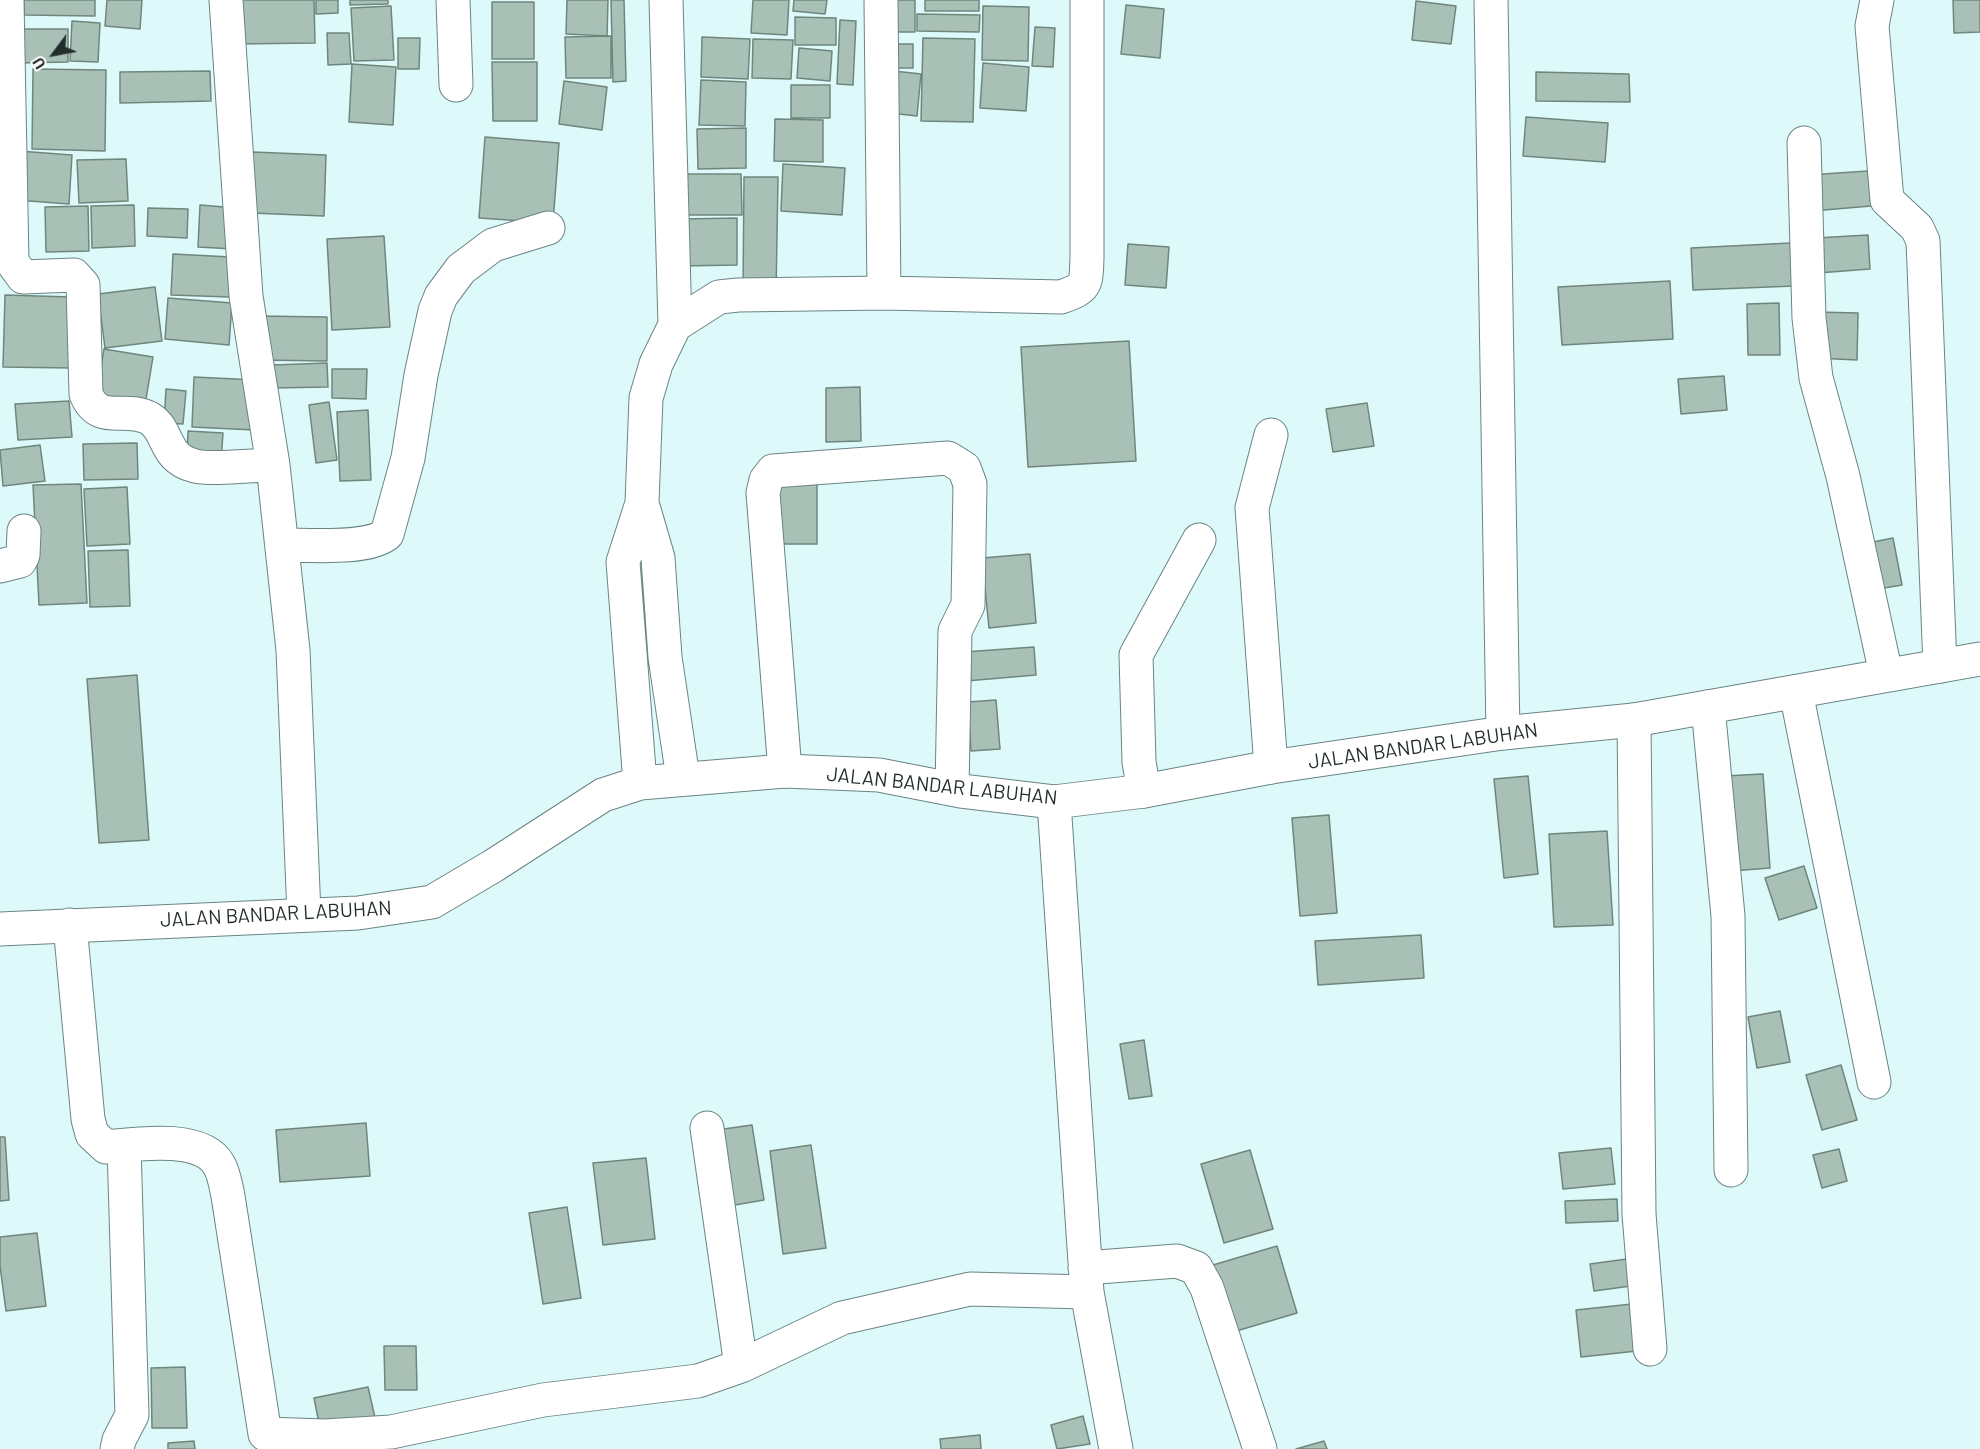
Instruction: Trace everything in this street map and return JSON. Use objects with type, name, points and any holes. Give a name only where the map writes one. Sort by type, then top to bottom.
[{"type":"street","points":[[7,0],[12,262],[23,277],[74,275],[83,285],[87,394],[91,406],[97,411],[139,413],[152,420],[160,428],[167,446],[178,458],[196,466],[273,465]]},
{"type":"street","points":[[226,0],[246,296],[273,465],[293,650],[304,914]]},
{"type":"street","points":[[453,0],[456,85]]},
{"type":"street","points":[[640,783],[623,562],[642,503],[646,398],[656,364],[675,325],[666,0]]},
{"type":"street","points":[[881,0],[884,293]]},
{"type":"street","points":[[675,325],[706,304],[729,296],[884,293],[1060,297],[1081,290],[1084,286],[1087,258],[1087,0]]},
{"type":"street","points":[[1491,0],[1503,733]]},
{"type":"street","points":[[1877,0],[1872,26],[1887,200],[1917,228],[1923,241],[1940,666]]},
{"type":"street","points":[[1804,143],[1809,318],[1816,378],[1843,476],[1886,674]]},
{"type":"street","points":[[283,546],[366,543],[381,539],[387,534],[408,458],[421,375],[435,311],[441,296],[461,270],[493,245],[548,228]]},
{"type":"street","points":[[1271,435],[1252,508],[1271,767]]},
{"type":"street","points":[[785,771],[763,493],[766,480],[773,471],[948,458],[964,468],[970,484],[968,605],[954,631],[952,789]]},
{"type":"street","points":[[642,503],[658,558],[665,657],[683,778]]},
{"type":"street","points":[[0,566],[14,565],[20,561],[24,555],[24,531]]},
{"type":"street","points":[[1144,791],[1139,762],[1136,655],[1199,540]]},
{"type":"street","name":"JALAN BANDAR LABUHAN","points":[[0,929],[358,913],[432,902],[453,891],[603,795],[640,783],[785,771],[879,775],[952,789],[1054,802],[1144,791],[1271,767],[1503,733],[1634,720],[1980,659]]},
{"type":"street","points":[[1796,692],[1874,1082]]},
{"type":"street","points":[[1708,707],[1728,916],[1731,1170]]},
{"type":"street","points":[[1634,720],[1639,1214],[1650,1349]]},
{"type":"street","points":[[1054,802],[1086,1280],[1116,1449]]},
{"type":"street","points":[[70,925],[88,1119],[92,1134],[106,1147],[162,1143],[202,1148],[219,1164],[228,1196],[265,1442],[391,1432],[543,1400],[698,1381],[741,1366],[842,1318],[970,1289],[1086,1280],[1177,1261],[1196,1268],[1207,1288],[1260,1449]]},
{"type":"street","points":[[707,1128],[741,1366]]},
{"type":"street","points":[[117,1449],[119,1440],[132,1415],[124,1146]]},
{"type":"building","points":[[24,0],[95,0],[95,16],[24,15]]},
{"type":"building","points":[[107,0],[142,0],[140,29],[105,26]]},
{"type":"building","points":[[235,0],[314,0],[315,43],[236,44]]},
{"type":"building","points":[[316,0],[338,0],[338,13],[316,14]]},
{"type":"building","points":[[350,0],[388,0],[388,4],[350,5]]},
{"type":"building","points":[[567,0],[608,0],[607,36],[566,34]]},
{"type":"building","points":[[611,0],[624,0],[626,81],[613,82]]},
{"type":"building","points":[[753,0],[789,0],[787,35],[751,33]]},
{"type":"building","points":[[794,0],[827,0],[825,14],[793,11]]},
{"type":"building","points":[[893,0],[915,0],[915,32],[894,32]]},
{"type":"building","points":[[925,0],[979,0],[979,11],[925,11]]},
{"type":"building","points":[[1953,0],[1980,0],[1980,32],[1954,33]]},
{"type":"building","points":[[1416,1],[1456,6],[1451,44],[1412,40]]},
{"type":"building","points":[[492,2],[534,2],[534,59],[492,59]]},
{"type":"building","points":[[1126,5],[1164,9],[1160,58],[1121,54]]},
{"type":"building","points":[[391,6],[394,60],[354,61],[351,8]]},
{"type":"building","points":[[983,6],[1029,7],[1028,61],[982,60]]},
{"type":"building","points":[[917,14],[980,15],[979,32],[917,31]]},
{"type":"building","points":[[795,17],[836,18],[836,45],[795,45]]},
{"type":"building","points":[[840,20],[856,21],[853,85],[837,84]]},
{"type":"building","points":[[72,21],[100,23],[98,62],[70,61]]},
{"type":"building","points":[[1035,27],[1055,28],[1053,67],[1032,66]]},
{"type":"building","points":[[15,29],[68,29],[68,62],[16,63]]},
{"type":"building","points":[[327,33],[349,33],[351,64],[328,65]]},
{"type":"building","points":[[611,36],[611,78],[566,78],[565,37]]},
{"type":"building","points":[[702,37],[750,39],[748,79],[701,77]]},
{"type":"building","points":[[398,38],[420,38],[419,69],[398,69]]},
{"type":"building","points":[[923,38],[975,39],[973,122],[921,121]]},
{"type":"building","points":[[753,39],[793,40],[791,79],[752,78]]},
{"type":"building","points":[[895,44],[913,44],[913,68],[895,68]]},
{"type":"building","points":[[799,48],[832,51],[830,81],[797,78]]},
{"type":"building","points":[[492,62],[537,62],[537,121],[493,121]]},
{"type":"building","points":[[983,63],[1029,67],[1026,111],[980,108]]},
{"type":"building","points":[[352,64],[396,67],[393,125],[349,122]]},
{"type":"building","points":[[33,69],[106,70],[105,151],[32,149]]},
{"type":"building","points":[[210,71],[211,101],[120,103],[120,72]]},
{"type":"building","points":[[894,71],[921,74],[917,116],[890,113]]},
{"type":"building","points":[[1536,72],[1629,74],[1630,102],[1536,101]]},
{"type":"building","points":[[701,80],[746,82],[745,126],[699,125]]},
{"type":"building","points":[[564,81],[607,87],[602,130],[559,124]]},
{"type":"building","points":[[791,85],[830,85],[830,118],[791,118]]},
{"type":"building","points":[[1526,117],[1608,123],[1605,162],[1523,156]]},
{"type":"building","points":[[775,119],[823,120],[823,162],[774,161]]},
{"type":"building","points":[[746,128],[746,168],[698,169],[697,129]]},
{"type":"building","points":[[485,137],[559,143],[553,223],[479,218]]},
{"type":"building","points":[[19,151],[72,155],[69,204],[16,200]]},
{"type":"building","points":[[253,152],[326,155],[324,216],[251,213]]},
{"type":"building","points":[[126,159],[128,201],[79,203],[77,160]]},
{"type":"building","points":[[783,164],[845,168],[842,215],[781,211]]},
{"type":"building","points":[[1868,171],[1871,206],[1812,211],[1808,175]]},
{"type":"building","points":[[681,174],[741,174],[742,215],[682,215]]},
{"type":"building","points":[[744,177],[778,177],[776,293],[743,292]]},
{"type":"building","points":[[134,205],[135,246],[92,248],[91,206]]},
{"type":"building","points":[[200,205],[236,208],[234,249],[198,247]]},
{"type":"building","points":[[88,206],[89,251],[46,252],[45,207]]},
{"type":"building","points":[[148,208],[188,209],[187,238],[147,236]]},
{"type":"building","points":[[737,218],[737,265],[681,266],[680,219]]},
{"type":"building","points":[[1868,235],[1870,269],[1818,273],[1816,238]]},
{"type":"building","points":[[384,236],[390,327],[332,330],[327,239]]},
{"type":"building","points":[[1791,243],[1794,286],[1693,290],[1691,248]]},
{"type":"building","points":[[1128,244],[1169,247],[1166,288],[1125,285]]},
{"type":"building","points":[[173,254],[231,257],[230,297],[171,295]]},
{"type":"building","points":[[1670,281],[1673,339],[1562,345],[1558,287]]},
{"type":"building","points":[[155,287],[162,341],[105,348],[98,294]]},
{"type":"building","points":[[5,295],[72,297],[70,368],[3,367]]},
{"type":"building","points":[[168,298],[232,303],[229,345],[165,339]]},
{"type":"building","points":[[1779,303],[1780,355],[1748,355],[1747,304]]},
{"type":"building","points":[[1817,312],[1858,313],[1857,360],[1816,358]]},
{"type":"building","points":[[258,316],[327,317],[327,361],[258,360]]},
{"type":"building","points":[[1129,341],[1136,461],[1028,467],[1021,347]]},
{"type":"building","points":[[104,349],[153,357],[144,411],[95,402]]},
{"type":"building","points":[[327,363],[328,387],[274,388],[273,365]]},
{"type":"building","points":[[332,369],[367,369],[366,399],[332,398]]},
{"type":"building","points":[[1724,376],[1727,410],[1681,414],[1678,379]]},
{"type":"building","points":[[194,377],[257,380],[254,430],[192,427]]},
{"type":"building","points":[[860,387],[861,441],[826,442],[826,388]]},
{"type":"building","points":[[166,389],[186,391],[183,424],[164,423]]},
{"type":"building","points":[[69,401],[72,437],[18,440],[15,404]]},
{"type":"building","points":[[329,402],[337,460],[316,463],[309,405]]},
{"type":"building","points":[[1367,403],[1374,446],[1333,452],[1326,409]]},
{"type":"building","points":[[368,410],[371,480],[340,481],[337,412]]},
{"type":"building","points":[[188,431],[223,433],[221,462],[187,460]]},
{"type":"building","points":[[137,443],[138,479],[84,480],[83,444]]},
{"type":"building","points":[[40,445],[45,481],[3,486],[0,450]]},
{"type":"building","points":[[776,480],[817,481],[817,544],[776,544]]},
{"type":"building","points":[[81,484],[87,603],[39,605],[33,485]]},
{"type":"building","points":[[127,487],[130,544],[87,546],[84,489]]},
{"type":"building","points":[[1893,538],[1902,585],[1872,590],[1863,544]]},
{"type":"building","points":[[128,550],[130,606],[90,607],[88,551]]},
{"type":"building","points":[[1030,554],[1036,623],[989,628],[982,558]]},
{"type":"building","points":[[1034,647],[1036,675],[966,681],[964,652]]},
{"type":"building","points":[[137,675],[149,840],[99,843],[87,679]]},
{"type":"building","points":[[996,700],[1000,749],[971,751],[968,702]]},
{"type":"building","points":[[1763,774],[1770,868],[1732,871],[1724,776]]},
{"type":"building","points":[[1528,776],[1538,874],[1504,878],[1494,779]]},
{"type":"building","points":[[1329,815],[1337,913],[1300,916],[1292,818]]},
{"type":"building","points":[[1607,831],[1613,925],[1554,927],[1549,834]]},
{"type":"building","points":[[1804,866],[1817,908],[1779,920],[1765,878]]},
{"type":"building","points":[[1421,935],[1424,978],[1318,985],[1315,941]]},
{"type":"building","points":[[1780,1011],[1790,1062],[1757,1068],[1748,1017]]},
{"type":"building","points":[[1144,1040],[1152,1096],[1129,1099],[1120,1044]]},
{"type":"building","points":[[1841,1065],[1857,1120],[1822,1130],[1806,1075]]},
{"type":"building","points":[[366,1123],[370,1176],[280,1182],[276,1130]]},
{"type":"building","points":[[752,1125],[764,1200],[723,1207],[710,1131]]},
{"type":"building","points":[[0,1137],[5,1137],[9,1200],[0,1201]]},
{"type":"building","points":[[811,1145],[826,1248],[783,1254],[770,1151]]},
{"type":"building","points":[[1611,1148],[1615,1184],[1563,1189],[1559,1153]]},
{"type":"building","points":[[1839,1149],[1847,1181],[1822,1188],[1813,1155]]},
{"type":"building","points":[[1250,1150],[1273,1229],[1224,1243],[1201,1164]]},
{"type":"building","points":[[646,1158],[655,1239],[603,1245],[593,1163]]},
{"type":"building","points":[[1617,1199],[1618,1221],[1566,1223],[1565,1201]]},
{"type":"building","points":[[567,1207],[581,1298],[543,1304],[529,1213]]},
{"type":"building","points":[[37,1233],[46,1306],[6,1311],[0,1266],[0,1237]]},
{"type":"building","points":[[1277,1246],[1297,1313],[1233,1332],[1213,1265]]},
{"type":"building","points":[[1627,1259],[1631,1286],[1594,1291],[1590,1264]]},
{"type":"building","points":[[1632,1304],[1637,1351],[1581,1357],[1576,1310]]},
{"type":"building","points":[[384,1346],[416,1346],[417,1390],[385,1390]]},
{"type":"building","points":[[185,1367],[187,1428],[152,1428],[151,1368]]},
{"type":"building","points":[[368,1387],[376,1422],[321,1433],[314,1398]]},
{"type":"building","points":[[1083,1416],[1090,1444],[1057,1449],[1051,1425]]},
{"type":"building","points":[[980,1435],[981,1449],[941,1449],[940,1439]]},
{"type":"building","points":[[194,1441],[195,1449],[168,1449],[168,1443]]},
{"type":"building","points":[[1324,1441],[1327,1449],[1296,1449]]}]
